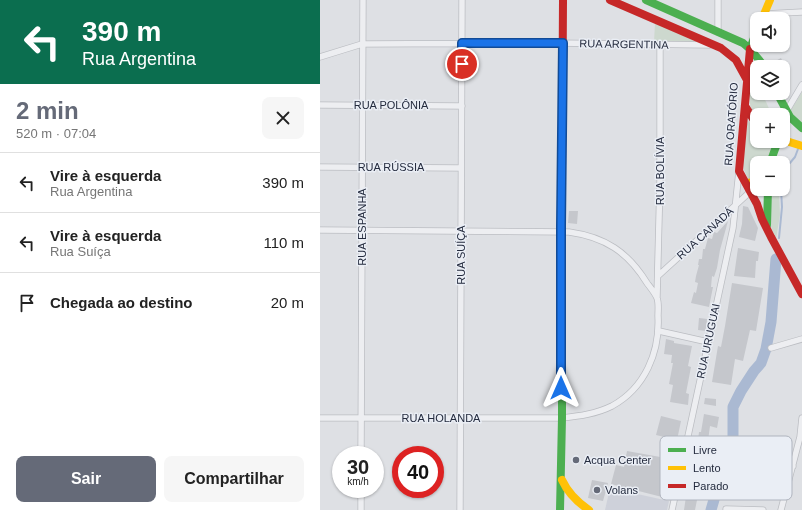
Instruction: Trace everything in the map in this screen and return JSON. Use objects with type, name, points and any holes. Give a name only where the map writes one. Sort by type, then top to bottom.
[{"type":"main road","points":[[560,508],[562,418],[561,232],[564,0]]},
{"type":"main road","name":"RUA ORATÓRIO","points":[[610,0],[721,48],[732,56],[739,65],[747,80],[739,171],[750,189]]},
{"type":"main road","points":[[646,0],[659,3],[743,43],[750,48],[747,80]]},
{"type":"main road","points":[[765,12],[770,0]]},
{"type":"main road","points":[[753,52],[759,60]]},
{"type":"main road","points":[[745,106],[750,114]]},
{"type":"main road","points":[[790,118],[802,128]]},
{"type":"main road","points":[[790,142],[802,146]]},
{"type":"main road","name":"RUA ORATÓRIO","points":[[753,196],[767,229],[802,294]]},
{"type":"main road","name":"RUA ORATÓRIO","points":[[767,229],[768,196]]},
{"type":"main road","points":[[561,475],[566,490],[576,501],[589,510]]},
{"type":"main road","points":[[560,508],[569,500],[576,501]]},
{"type":"street","name":"RUA ESPANHA","points":[[361,446],[363,0]]},
{"type":"street","name":"RUA SUÍÇA","points":[[460,510],[462,0]]},
{"type":"street","points":[[718,0],[718,32]]},
{"type":"street","points":[[790,13],[802,12]]},
{"type":"street","name":"RUA ARGENTINA","points":[[320,57],[362,44],[563,43],[714,45]]},
{"type":"street","name":"RUA BOLÍVIA","points":[[659,331],[657,278],[660,44]]},
{"type":"street","points":[[788,108],[802,84]]},
{"type":"street","name":"RUA POLÔNIA","points":[[320,105],[462,106]]},
{"type":"street","name":"RUA RÚSSIA","points":[[320,167],[461,168]]},
{"type":"street","name":"RUA URUGUAI","points":[[688,436],[733,228],[734,207],[739,171]]},
{"type":"street","name":"RUA CANADÁ","points":[[658,274],[750,192]]},
{"type":"street","points":[[320,230],[578,233],[591,236],[613,246],[634,263],[657,298]]},
{"type":"street","points":[[659,331],[708,342]]},
{"type":"street","name":"RUA HOLANDA","points":[[320,418],[562,418],[593,413],[604,410],[613,405],[626,396],[637,384],[650,365],[659,331]]},
{"type":"street","points":[[771,348],[802,339]]},
{"type":"street","points":[[792,470],[801,437],[802,418]]},
{"type":"street","points":[[361,498],[361,510]]},
{"type":"street","name":"RUA URUGUAI","points":[[672,510],[674,500]]},
{"type":"street","points":[[781,510],[784,500]]},
{"type":"street","points":[[726,509],[763,510]]},
{"type":"shaded area","points":[[655,23],[699,43],[654,42]]},
{"type":"shaded area","points":[[802,92],[802,125],[791,113],[791,110]]},
{"type":"shaded area","points":[[750,100],[765,100],[769,108],[751,108]]},
{"type":"shaded area","points":[[748,121],[750,123],[750,148],[773,148],[770,156],[750,156],[749,181],[744,170],[743,163]]},
{"type":"shaded area","points":[[770,196],[779,196],[780,215],[776,239],[770,224]]},
{"type":"shaded area","points":[[610,488],[669,501],[667,510],[605,510]]},
{"type":"building","points":[[743,206],[748,207],[758,228],[755,241],[739,237],[742,224]]},
{"type":"building","points":[[569,211],[578,211],[577,224],[568,223]]},
{"type":"building","points":[[728,221],[717,268],[714,277],[712,276],[711,287],[713,287],[709,307],[691,303],[694,292],[696,293],[698,283],[695,282],[699,259],[702,259],[703,249],[705,249],[708,238],[712,239],[714,232],[717,233]]},
{"type":"building","points":[[738,248],[759,252],[758,261],[756,261],[755,278],[734,276]]},
{"type":"building","points":[[732,283],[763,288],[756,331],[750,330],[743,361],[735,359],[731,385],[712,382],[718,346],[721,347]]},
{"type":"building","points":[[699,318],[707,319],[706,331],[698,330]]},
{"type":"building","points":[[666,339],[674,341],[674,343],[692,346],[688,366],[691,367],[686,393],[689,394],[688,405],[670,402],[673,385],[669,384],[673,363],[671,363],[672,355],[664,354]]},
{"type":"building","points":[[705,398],[716,399],[716,406],[704,404]]},
{"type":"building","points":[[704,414],[719,417],[717,428],[710,426],[709,436],[698,436],[699,432],[701,432]]},
{"type":"building","points":[[661,416],[681,421],[678,436],[656,435]]},
{"type":"building","points":[[627,451],[660,457],[660,496],[611,484],[616,465],[624,467]]},
{"type":"building","name":"Volans","points":[[592,480],[608,483],[603,501],[588,498]]},
{"type":"building","points":[[685,500],[697,500],[695,510],[684,510]]},
{"type":"waterway","points":[[790,163],[795,157],[798,149]]},
{"type":"waterway","points":[[779,238],[782,207],[781,196]]},
{"type":"waterway","points":[[733,436],[733,407],[741,391],[761,363],[766,349],[771,322],[776,259]]},
{"type":"waterway","points":[[711,510],[714,500]]},
{"type":"traffic: fast","points":[[646,0],[743,43],[759,60]]},
{"type":"traffic: fast","points":[[781,100],[790,117],[802,128]]},
{"type":"traffic: fast","points":[[773,156],[775,148]]},
{"type":"traffic: fast","points":[[560,510],[562,418],[562,166]]},
{"type":"traffic: fast","points":[[767,225],[768,196]]},
{"type":"traffic: slow","points":[[765,12],[770,0]]},
{"type":"traffic: slow","points":[[790,142],[802,146]]},
{"type":"traffic: slow","points":[[746,183],[750,183]]},
{"type":"traffic: slow","points":[[562,480],[573,497],[589,510]]},
{"type":"traffic: jam","points":[[562,166],[563,0]]},
{"type":"traffic: jam","points":[[610,0],[721,48],[736,60],[747,80]]},
{"type":"traffic: jam","points":[[750,49],[739,171],[757,204],[762,219],[771,237],[802,294]]},
{"type":"traffic: jam","points":[[745,106],[750,114]]},
{"type":"place","name":"Acqua Center","points":[[576,460]]},
{"type":"place","name":"Volans","points":[[597,490]]},
{"type":"route","points":[[462,64],[462,43],[563,43],[561,388]]}]
